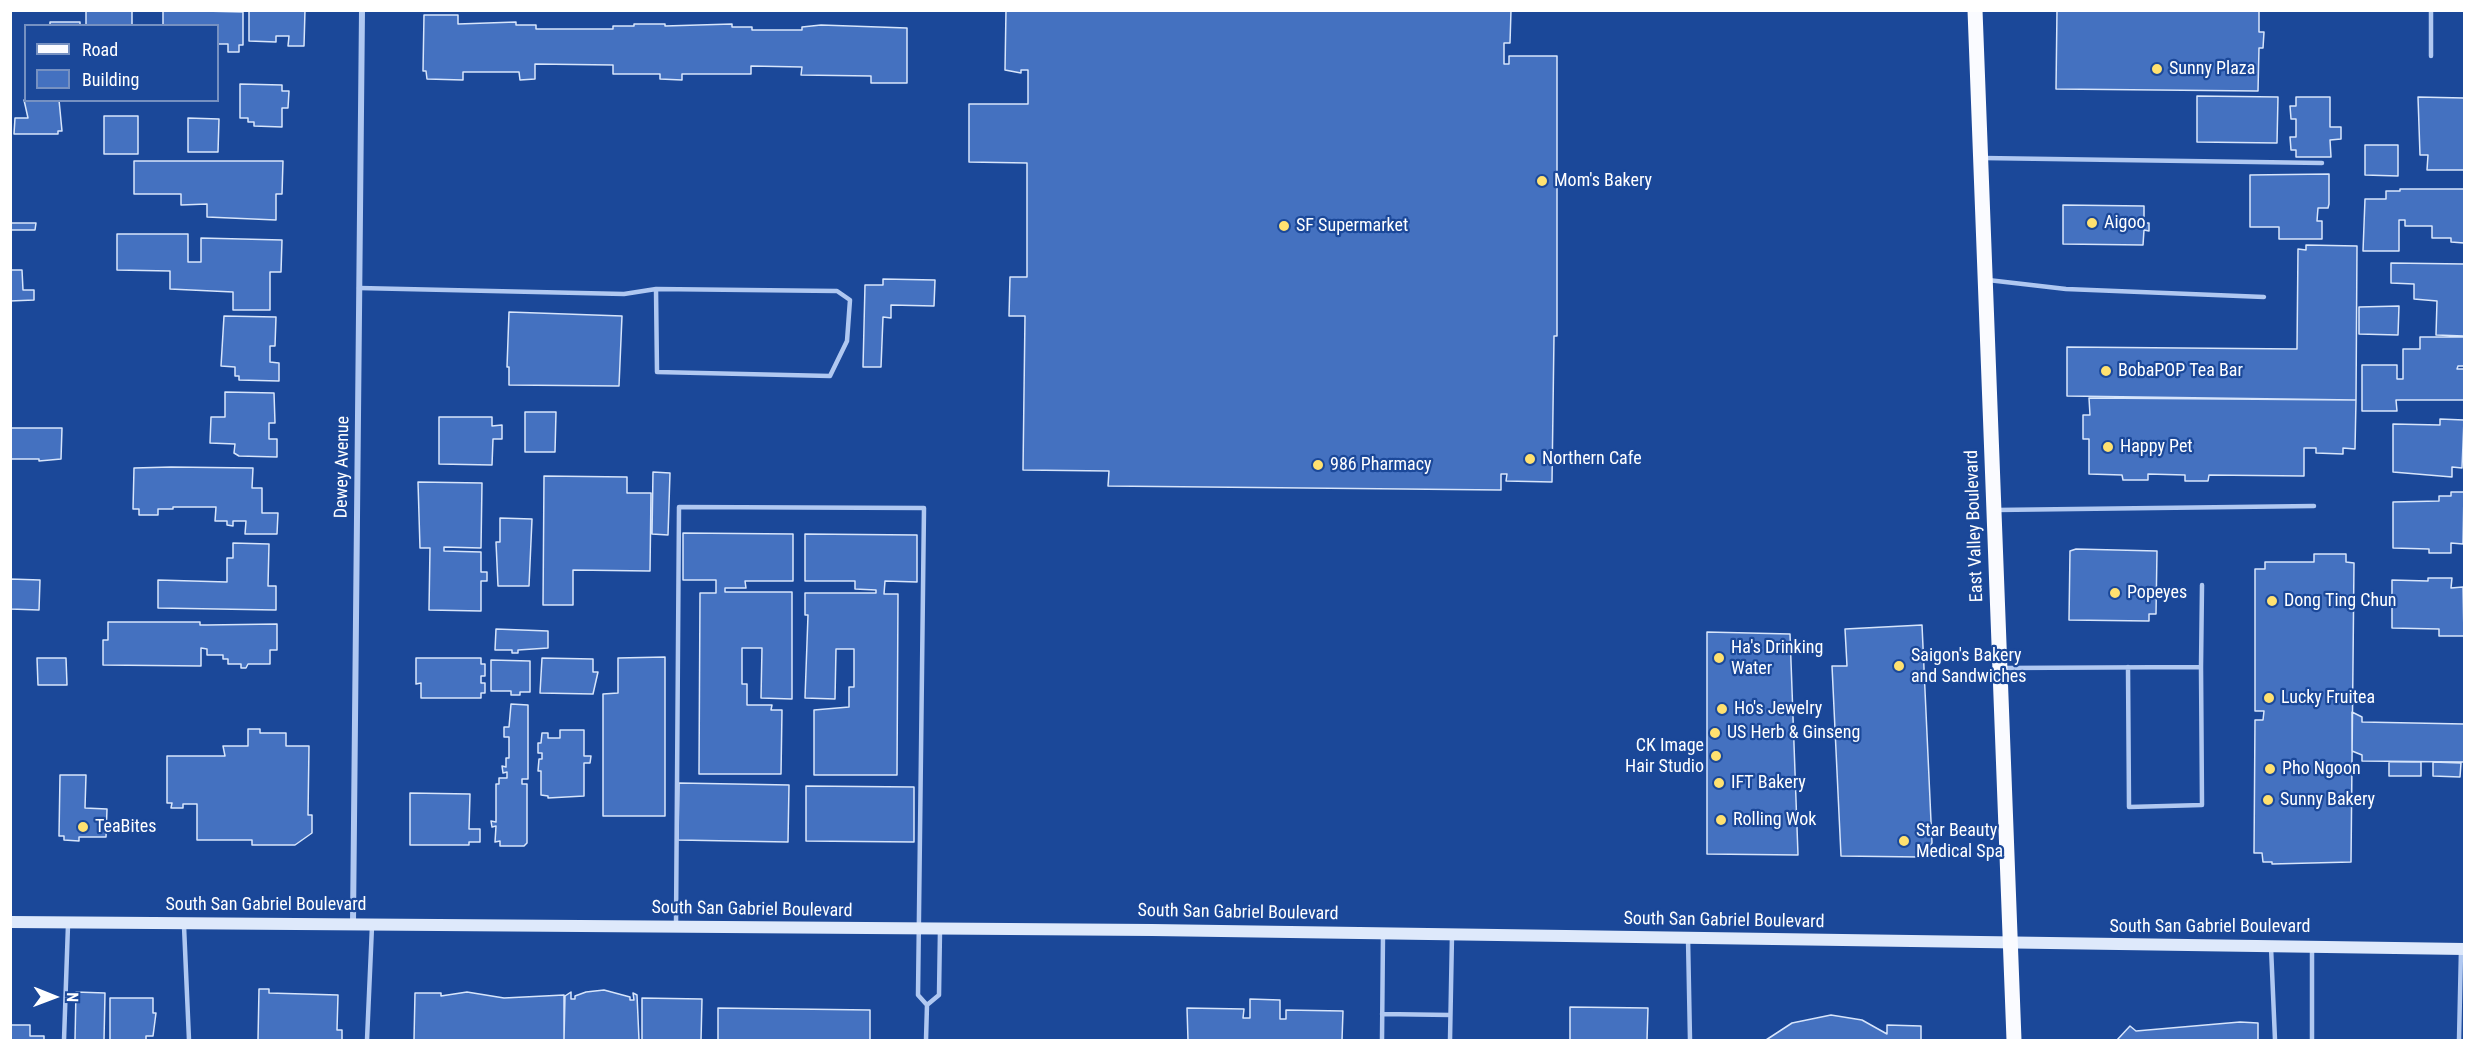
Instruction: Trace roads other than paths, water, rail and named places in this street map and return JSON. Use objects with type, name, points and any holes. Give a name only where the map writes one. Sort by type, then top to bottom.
[{"type":"main road","name":"East Valley Boulevard","points":[[1975,10],[2014,1041]]},
{"type":"main road","name":"South San Gabriel Boulevard","points":[[10,922],[1383,934],[2463,949]]},
{"type":"street","name":"Dewey Avenue","points":[[353,924],[362,10]]},
{"type":"lane","points":[[2431,56],[2432,10]]},
{"type":"lane","points":[[1980,158],[2322,163]]},
{"type":"lane","points":[[1986,280],[2066,289],[2264,297]]},
{"type":"lane","points":[[360,288],[624,294],[656,289],[837,291],[850,300],[847,341],[830,376],[657,372],[656,289]]},
{"type":"lane","points":[[1994,510],[2314,506]]},
{"type":"lane","points":[[676,927],[679,507],[924,507],[918,994],[927,1005],[926,1041]]},
{"type":"lane","points":[[2128,667],[2129,807],[2202,805],[2202,585]]},
{"type":"lane","points":[[2000,668],[2201,667]]},
{"type":"lane","points":[[64,1041],[69,922]]},
{"type":"lane","points":[[184,923],[189,1041]]},
{"type":"lane","points":[[367,1041],[372,924]]},
{"type":"lane","points":[[927,1005],[939,995],[940,930]]},
{"type":"lane","points":[[1382,1041],[1383,934]]},
{"type":"lane","points":[[1450,1041],[1452,935]]},
{"type":"lane","points":[[1688,938],[1690,1041]]},
{"type":"lane","points":[[2271,946],[2275,1041]]},
{"type":"lane","points":[[2312,946],[2312,1041]]},
{"type":"lane","points":[[2459,1041],[2463,949]]},
{"type":"lane","points":[[1382,1014],[1450,1015]]},
{"type":"place","name":"Sunny Plaza","points":[[2157,69]]},
{"type":"place","name":"Mom's Bakery","points":[[1542,181]]},
{"type":"place","name":"Aigoo","points":[[2092,223]]},
{"type":"place","name":"SF Supermarket","points":[[1284,226]]},
{"type":"place","name":"BobaPOP Tea Bar","points":[[2106,371]]},
{"type":"place","name":"Happy Pet","points":[[2108,447]]},
{"type":"place","name":"Northern Cafe","points":[[1530,459]]},
{"type":"place","name":"986 Pharmacy","points":[[1318,465]]},
{"type":"place","name":"Popeyes","points":[[2115,593]]},
{"type":"place","name":"Dong Ting Chun","points":[[2272,601]]},
{"type":"place","name":"Ha's Drinking Water","points":[[1719,658]]},
{"type":"place","name":"Saigon's Bakery and Sandwiches","points":[[1899,666]]},
{"type":"place","name":"Lucky Fruitea","points":[[2269,698]]},
{"type":"place","name":"Ho's Jewelry","points":[[1722,709]]},
{"type":"place","name":"US Herb & Ginseng","points":[[1715,733]]},
{"type":"place","name":"CK Image Hair Studio","points":[[1716,756]]},
{"type":"place","name":"Pho Ngoon","points":[[2270,769]]},
{"type":"place","name":"IFT Bakery","points":[[1719,783]]},
{"type":"place","name":"Sunny Bakery","points":[[2268,800]]},
{"type":"place","name":"Rolling Wok","points":[[1721,820]]},
{"type":"place","name":"TeaBites","points":[[83,827]]},
{"type":"place","name":"Star Beauty Medical Spa","points":[[1904,841]]}]
